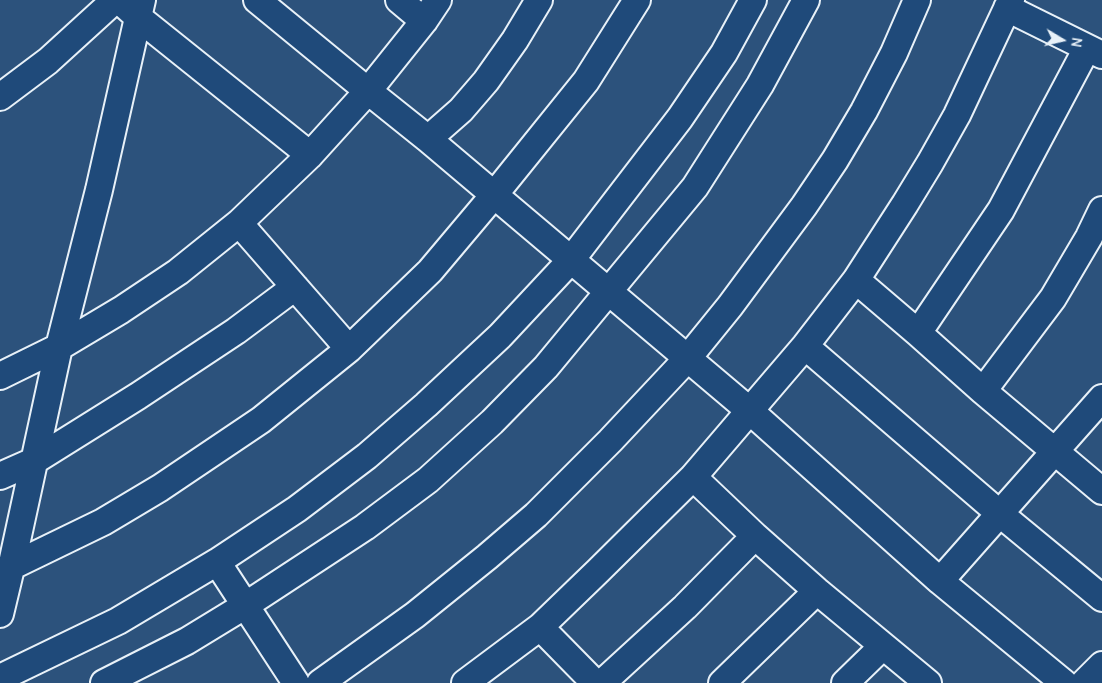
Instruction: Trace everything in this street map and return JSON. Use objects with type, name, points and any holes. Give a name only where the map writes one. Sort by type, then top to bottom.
[{"type":"street","points":[[0,97],[48,61],[115,0]]},
{"type":"street","points":[[120,0],[140,9],[310,155]]},
{"type":"street","points":[[257,0],[428,139],[571,260],[750,412],[940,581],[1064,683]]},
{"type":"street","points":[[399,0],[424,21]]},
{"type":"street","points":[[0,376],[59,347],[121,310],[178,272],[239,224],[310,155],[368,91],[424,21],[438,0]]},
{"type":"street","points":[[428,139],[462,110],[486,81],[515,40],[539,0]]},
{"type":"street","points":[[6,570],[103,522],[160,488],[260,420],[349,348],[430,271],[494,195],[586,81],[637,0]]},
{"type":"street","points":[[0,678],[118,621],[217,562],[297,509],[367,456],[426,405],[500,336],[571,260],[680,118],[724,53],[753,0]]},
{"type":"street","points":[[104,683],[187,641],[246,605],[365,527],[428,480],[492,422],[546,367],[694,187],[760,85],[806,0]]},
{"type":"street","points":[[320,683],[414,615],[536,515],[610,441],[687,359],[730,306],[804,206],[835,160],[864,111],[894,53],[917,0]]},
{"type":"street","points":[[471,681],[540,627],[693,477],[805,346],[856,280],[910,196],[957,115],[1009,4],[1095,52],[1001,210],[918,333]]},
{"type":"street","points":[[0,614],[6,570],[34,461],[59,347],[99,190],[140,9]]},
{"type":"street","points":[[983,391],[1053,298],[1089,237],[1102,210]]},
{"type":"street","points":[[239,224],[349,348]]},
{"type":"street","points":[[856,280],[983,391],[1102,491]]},
{"type":"street","points":[[0,476],[34,461],[138,396],[236,331],[295,287]]},
{"type":"street","points":[[805,346],[1102,598]]},
{"type":"street","points":[[940,581],[1102,398]]},
{"type":"street","points":[[693,477],[817,591],[928,683]]},
{"type":"street","points":[[602,683],[685,607],[755,536]]},
{"type":"street","points":[[217,562],[296,683]]},
{"type":"street","points":[[722,683],[817,591]]},
{"type":"street","points":[[540,627],[595,683]]},
{"type":"street","points":[[845,683],[883,646]]},
{"type":"street","points":[[1084,683],[1102,665]]}]
